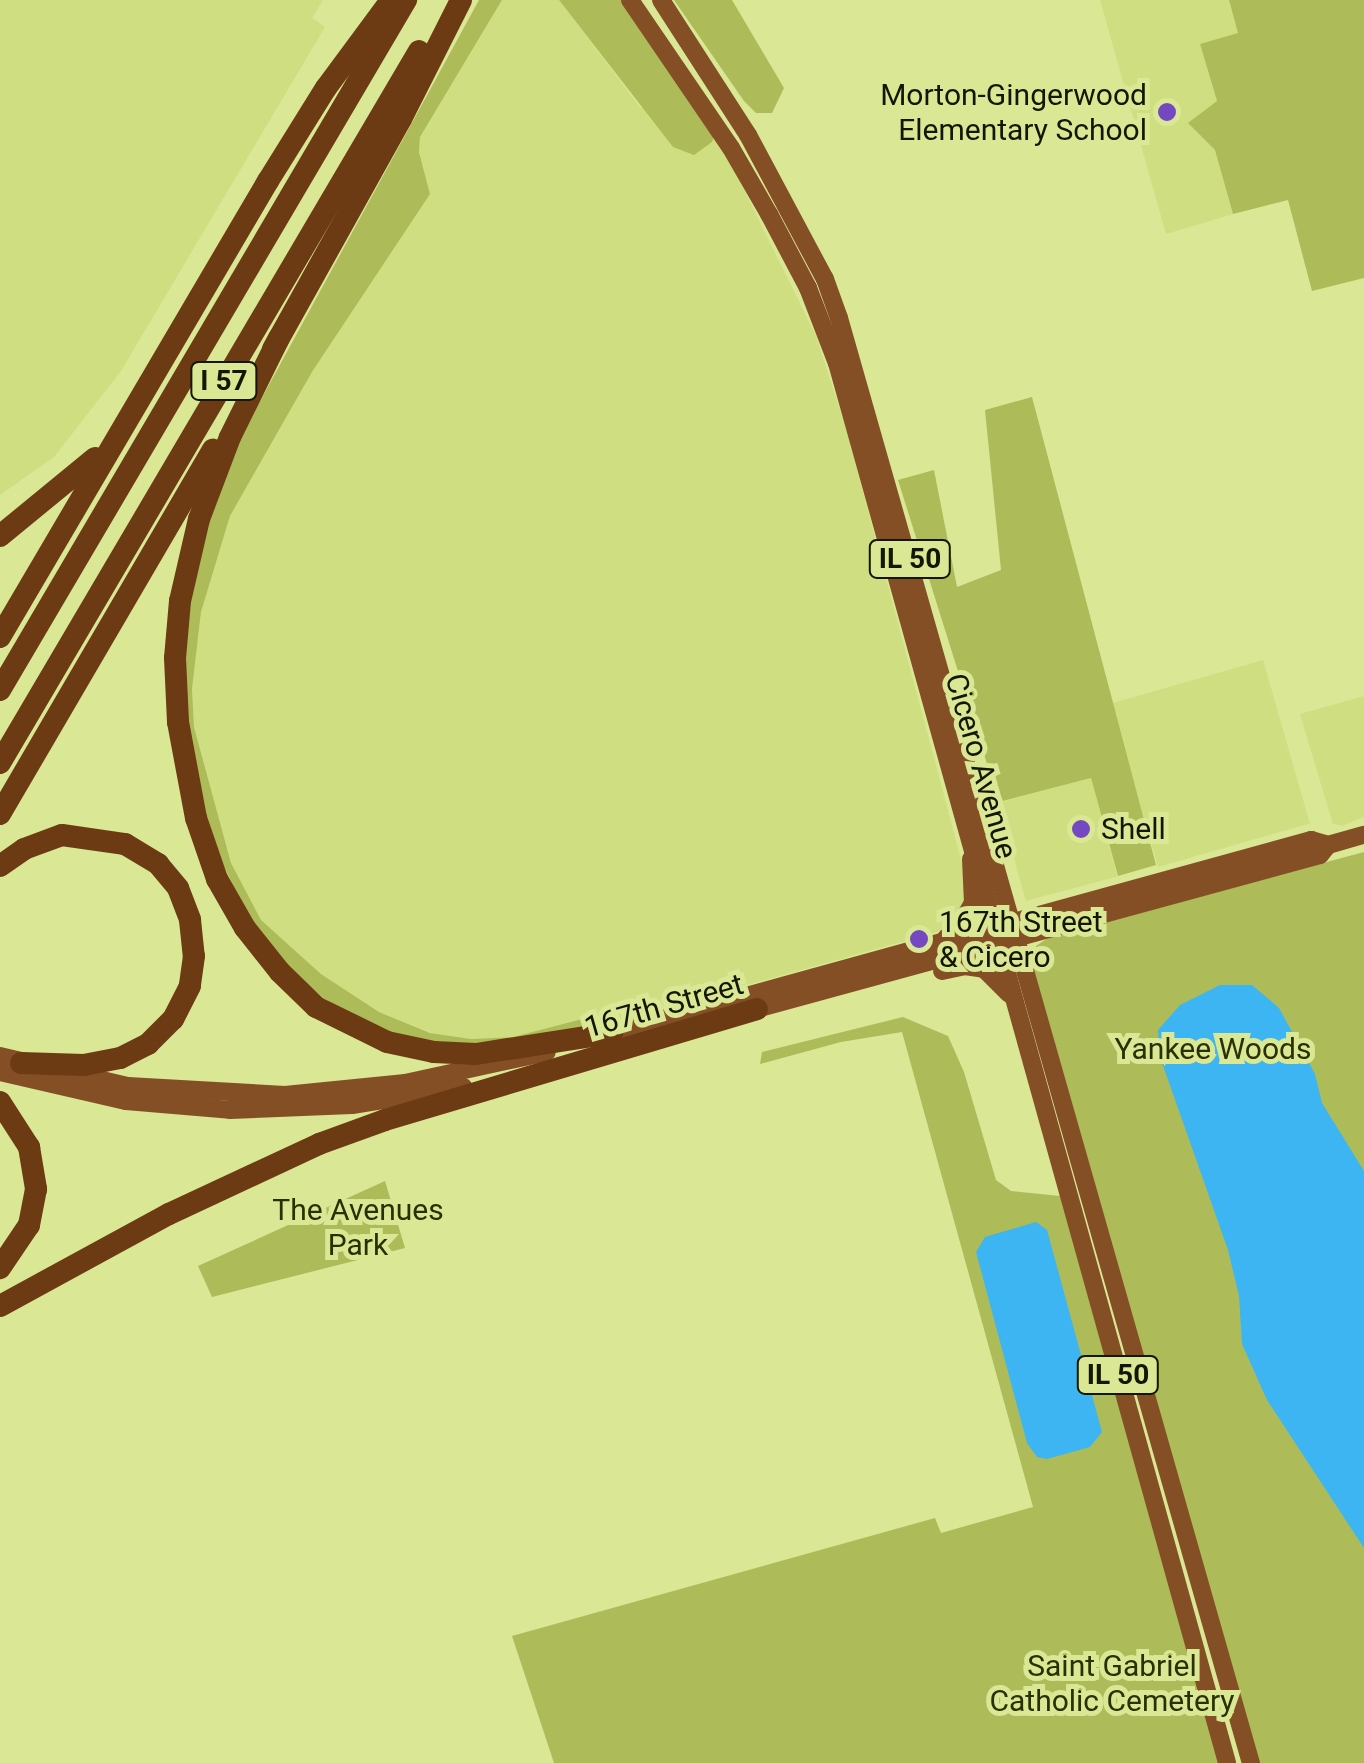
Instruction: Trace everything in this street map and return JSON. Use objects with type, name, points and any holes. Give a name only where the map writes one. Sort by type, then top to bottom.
[{"type":"highway","points":[[0,637],[326,88],[391,0]]},
{"type":"highway","name":"I 57","points":[[0,690],[406,0]]},
{"type":"highway","name":"I 57","points":[[0,763],[450,0]]},
{"type":"highway","points":[[0,814],[279,338],[401,119],[460,0]]},
{"type":"highway","points":[[279,338],[230,438],[199,519],[180,601],[175,658],[178,722],[196,818],[217,879],[280,972],[316,1007],[387,1042],[434,1052],[476,1054],[612,1033]]},
{"type":"highway","points":[[0,536],[88,466],[134,408]]},
{"type":"highway","points":[[0,866],[24,849],[62,835],[125,844],[178,888],[190,920],[194,956],[190,986],[173,1019],[148,1044],[120,1058],[84,1065],[7,1063]]},
{"type":"highway","points":[[0,1306],[169,1214],[319,1144],[385,1120],[757,1009]]},
{"type":"highway","points":[[0,1102],[29,1147],[36,1189],[29,1225],[0,1268]]},
{"type":"main road","name":"Cicero Avenue","points":[[630,0],[731,148],[808,288],[837,362],[969,823],[1008,933],[1015,1004],[1228,1763]]},
{"type":"main road","name":"Cicero Avenue","points":[[661,0],[748,135],[825,279],[844,331],[1008,933],[1251,1763]]},
{"type":"main road","points":[[731,148],[748,135]]},
{"type":"main road","points":[[942,941],[959,927],[973,903],[969,823]]},
{"type":"main road","name":"167th Street","points":[[7,1063],[126,1101],[178,1107],[285,1110],[352,1105],[519,1076],[800,997],[1311,840],[1328,846],[1364,836]]},
{"type":"main road","name":"167th Street","points":[[7,1063],[128,1086],[285,1095],[405,1084],[516,1061],[942,941],[1008,933]]},
{"type":"main road","points":[[800,997],[889,985],[966,966],[991,972],[1015,1004]]},
{"type":"shaded area","points":[[0,0],[323,0],[312,18],[325,27],[121,371],[54,457],[0,495]]},
{"type":"shaded area","points":[[502,0],[559,0],[640,107],[715,133],[727,155],[816,336],[846,428],[965,874],[968,900],[957,918],[940,931],[626,1019],[608,1012],[513,1037],[471,1039],[431,1033],[379,1012],[321,974],[261,920],[231,863],[194,727],[192,689],[201,612],[230,516],[312,372],[430,194],[419,152],[420,137]]},
{"type":"shaded area","name":"Morton-Gingerwood Elementary School","points":[[1100,0],[1229,0],[1239,33],[1200,44],[1217,101],[1215,149],[1233,214],[1166,234]]},
{"type":"shaded area","points":[[1263,660],[1310,823],[1158,867],[1111,704]]},
{"type":"shaded area","points":[[1364,696],[1364,817],[1342,826],[1333,824],[1300,714]]},
{"type":"shaded area","points":[[1091,778],[1117,877],[1026,901],[999,803]]},
{"type":"green space","points":[[479,0],[502,0],[420,137],[419,152],[430,194],[312,372],[230,516],[201,612],[192,689],[194,727],[231,863],[261,920],[321,974],[379,1012],[430,1033],[471,1039],[513,1037],[609,1012],[626,1019],[498,1047],[408,1039],[361,1020],[323,998],[285,966],[253,927],[216,850],[197,785],[186,713],[184,643],[203,526],[228,460]]},
{"type":"green space","points":[[559,0],[622,0],[715,133],[712,142],[694,155],[673,147]]},
{"type":"green space","points":[[674,0],[732,0],[784,88],[772,113],[756,113],[744,101]]},
{"type":"green space","points":[[1229,0],[1364,0],[1364,278],[1312,291],[1288,200],[1233,214],[1215,150],[1188,123],[1217,101],[1200,44],[1238,33]]},
{"type":"green space","points":[[1032,397],[1156,865],[1118,876],[1091,778],[999,802],[898,480],[934,470],[957,587],[1001,570],[985,410]]},
{"type":"green space","name":"Yankee Woods","points":[[1364,852],[1364,1763],[1255,1763],[1031,963],[1036,946],[1051,936]]},
{"type":"green space","name":"Saint Gabriel Catholic Cemetery","points":[[903,1017],[948,1036],[964,1072],[996,1180],[1011,1191],[1060,1196],[1220,1763],[554,1763],[512,1636],[935,1518],[941,1533],[1033,1507],[902,1032],[841,1042],[760,1064],[762,1052]]},
{"type":"green space","name":"The Avenues Park","points":[[385,1181],[405,1248],[212,1297],[198,1266]]},
{"type":"water","points":[[1220,985],[1252,985],[1279,1008],[1315,1074],[1322,1103],[1364,1171],[1364,1548],[1267,1400],[1242,1344],[1239,1296],[1228,1250],[1160,1057],[1158,1030],[1180,1005]]},
{"type":"water","points":[[1036,1222],[1047,1230],[1102,1432],[1090,1447],[1047,1459],[1037,1457],[1027,1443],[976,1252],[985,1237]]},
{"type":"place","name":"Morton-Gingerwood Elementary School","points":[[1167,112]]},
{"type":"place","name":"Shell","points":[[1081,829]]},
{"type":"place","name":"167th Street & Cicero","points":[[919,939]]}]
